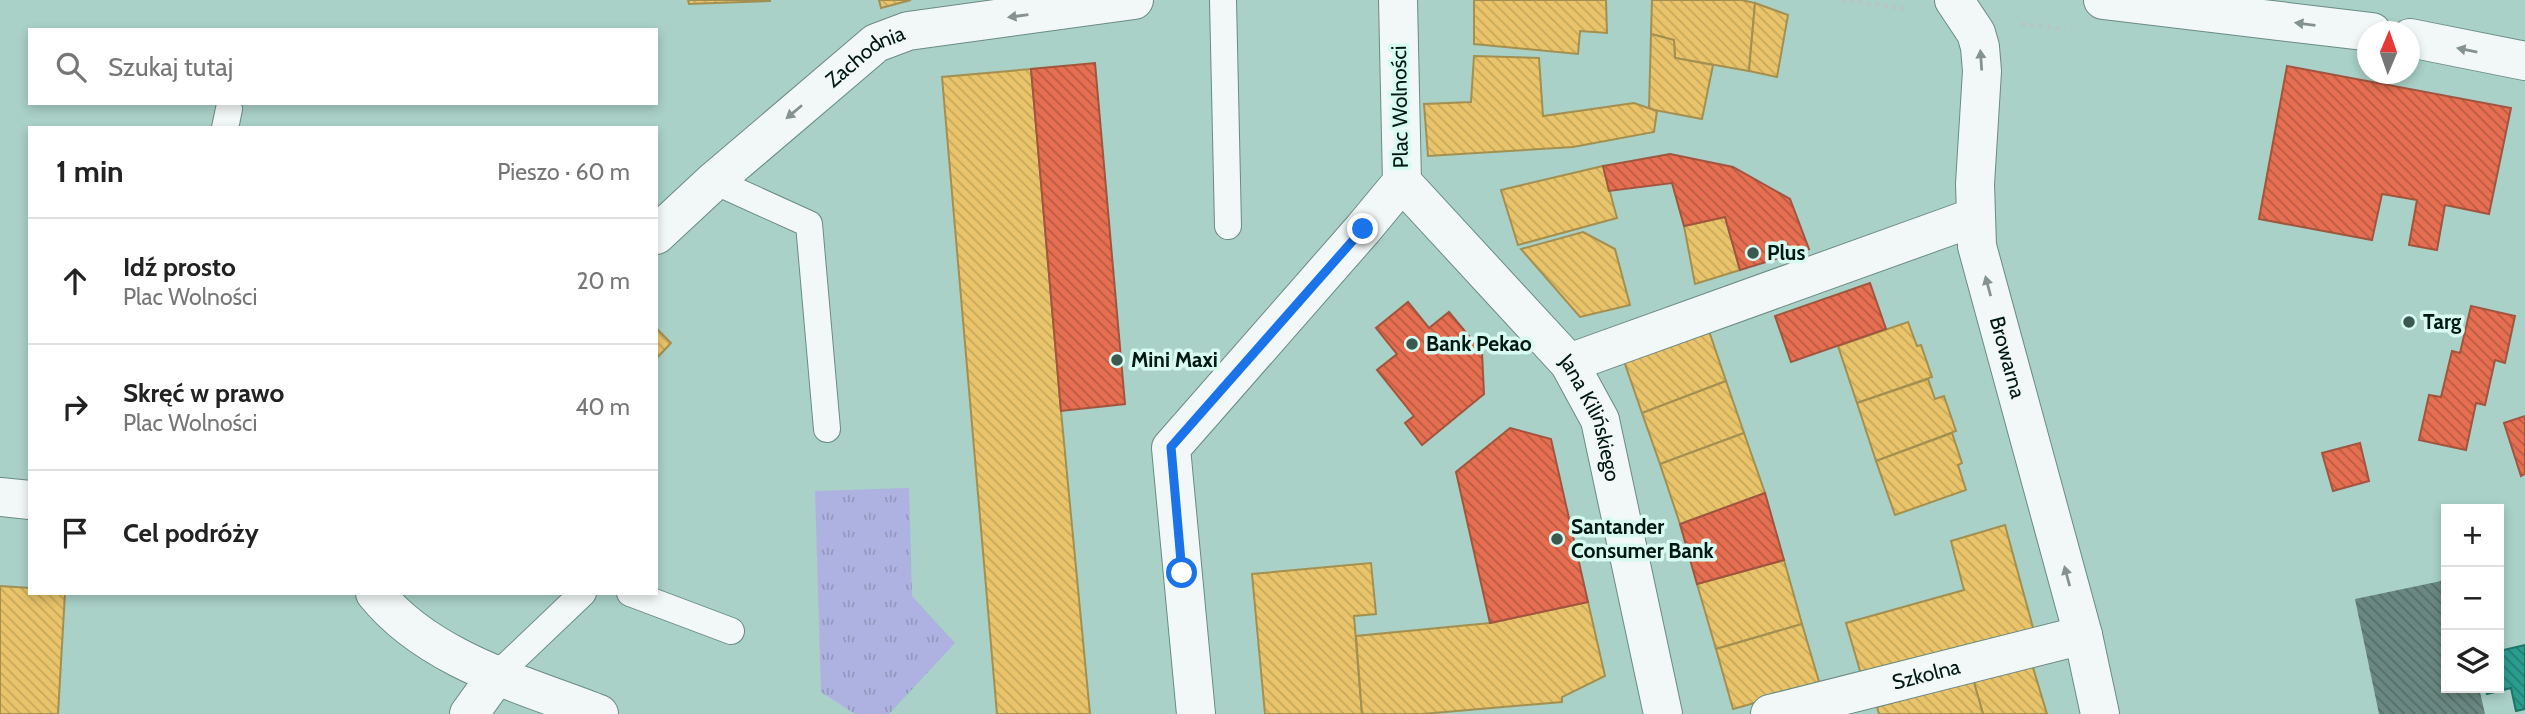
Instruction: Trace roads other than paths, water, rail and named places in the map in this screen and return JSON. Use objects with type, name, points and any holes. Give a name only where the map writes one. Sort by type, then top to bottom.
[{"type":"street","name":"Zachodnia","points":[[658,233],[714,181],[876,43],[908,31],[1059,5],[1134,0]]},
{"type":"street","name":"Plac Wolności","points":[[1196,714],[1171,447],[1402,182],[1398,0]]},
{"type":"street","name":"Browarna","points":[[1954,0],[1976,33],[1980,47],[1982,71],[1975,184],[1977,246],[2083,635],[2100,714]]},
{"type":"street","points":[[2103,0],[2357,30]]},
{"type":"street","points":[[2380,21],[2383,0]]},
{"type":"street","points":[[2420,40],[2525,61]]},
{"type":"street","name":"Jana Kilińskiego","points":[[1402,182],[1569,363],[1600,420],[1663,714]]},
{"type":"street","points":[[1569,363],[1975,217]]},
{"type":"street","points":[[0,497],[28,500]]},
{"type":"street","points":[[377,595],[386,607],[422,635],[462,660],[599,714]]},
{"type":"street","name":"Szkolna","points":[[1770,714],[1849,705],[2083,635]]},
{"type":"street","points":[[469,714],[498,674]]},
{"type":"lane","points":[[1223,0],[1228,226]]},
{"type":"lane","points":[[714,181],[809,224],[827,429]]},
{"type":"lane","points":[[498,674],[581,595]]},
{"type":"lane","points":[[635,595],[731,631]]},
{"type":"place","name":"Plus","points":[[1753,253]]},
{"type":"place","name":"Targ","points":[[2409,322]]},
{"type":"place","name":"Bank Pekao","points":[[1412,344]]},
{"type":"place","name":"Mini Maxi","points":[[1117,360]]},
{"type":"place","name":"Santander Consumer Bank","points":[[1557,539]]}]
